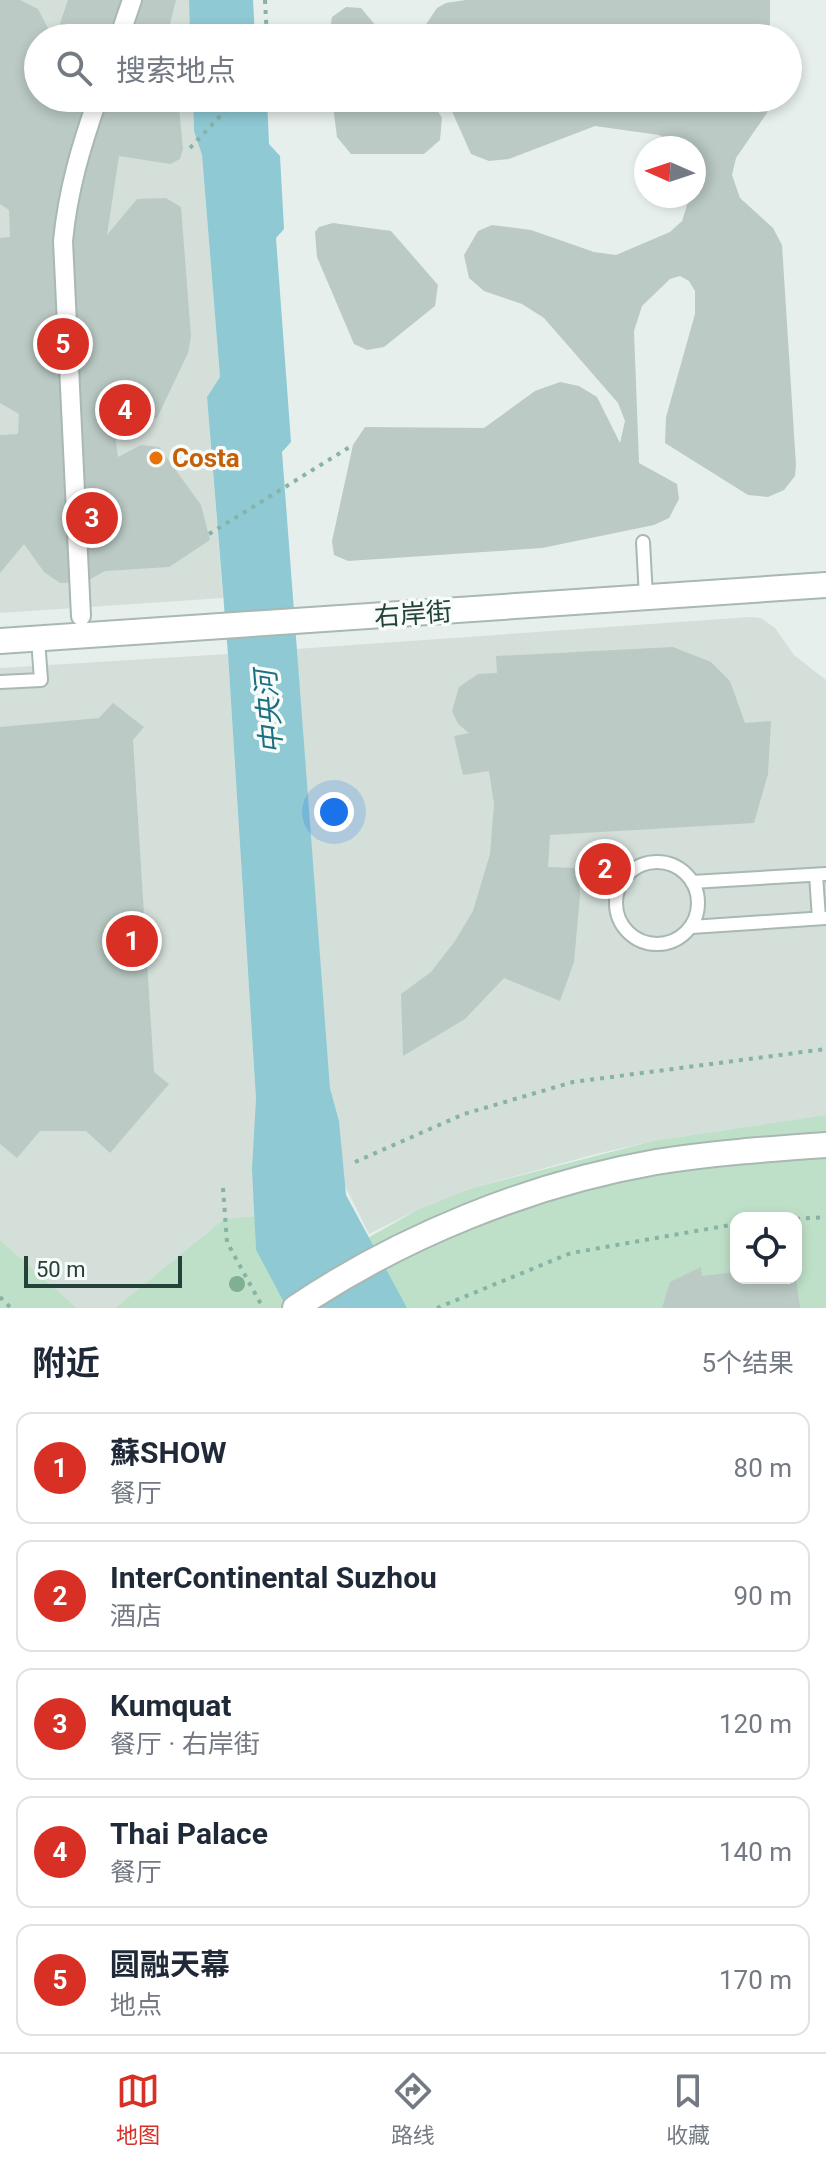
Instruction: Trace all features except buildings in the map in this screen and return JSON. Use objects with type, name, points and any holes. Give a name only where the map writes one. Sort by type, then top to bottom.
[{"type":"street","points":[[124,24],[132,0]]},
{"type":"street","points":[[81,616],[63,241],[74,171],[93,112]]},
{"type":"street","name":"右岸街","points":[[0,641],[826,585]]},
{"type":"street","points":[[295,1308],[386,1256],[461,1221],[532,1194],[653,1163],[739,1151],[826,1145]]},
{"type":"lane","points":[[643,542],[646,597]]},
{"type":"lane","points":[[0,682],[41,680],[38,639]]},
{"type":"lane","points":[[691,927],[698,905],[692,882],[671,865],[643,864],[631,871],[617,895],[620,922],[641,941],[668,943],[691,927],[823,918],[821,874],[692,882]]},
{"type":"path","points":[[265,0],[266,24]]},
{"type":"path","points":[[190,148],[224,112]]},
{"type":"path","points":[[209,534],[353,445]]},
{"type":"path","points":[[355,1162],[464,1114],[573,1082],[826,1049]]},
{"type":"path","points":[[223,1188],[227,1242],[263,1308]]},
{"type":"path","points":[[802,1219],[826,1217]]},
{"type":"path","points":[[437,1308],[571,1253],[730,1225]]},
{"type":"path","points":[[0,1297],[11,1308]]},
{"type":"shaded area","points":[[0,0],[189,0],[190,24],[24,24],[24,112],[193,112],[194,131],[202,155],[220,377],[207,397],[223,598],[0,613]]},
{"type":"shaded area","points":[[761,618],[775,628],[794,655],[826,680],[826,1115],[654,1141],[596,1154],[472,1188],[419,1209],[369,1234],[343,1182],[339,1121],[330,1088],[296,649]]},
{"type":"shaded area","points":[[228,654],[256,1099],[255,1216],[224,1219],[115,1308],[77,1308],[0,1240],[0,668]]},
{"type":"green space","points":[[826,1115],[826,1308],[115,1308],[224,1219],[255,1216],[256,1250],[277,1289],[419,1209],[472,1188],[653,1141]]},
{"type":"green space","points":[[0,1240],[77,1308],[0,1308]]},
{"type":"water","points":[[189,0],[253,0],[254,24],[190,24]]},
{"type":"water","name":"中央河","points":[[193,112],[268,112],[269,144],[280,156],[284,229],[276,238],[291,442],[282,452],[330,1088],[339,1121],[346,1195],[407,1308],[287,1308],[256,1250],[252,1169],[256,1099],[228,654],[207,397],[220,377],[202,155],[194,131]]},
{"type":"place","name":"圆融天幕","points":[[63,344]]},
{"type":"place","name":"Thai Palace","points":[[125,410]]},
{"type":"place","name":"Costa","points":[[156,458]]},
{"type":"place","name":"Kumquat","points":[[92,518]]},
{"type":"place","name":"InterContinental Suzhou","points":[[605,869]]},
{"type":"place","name":"蘇SHOW","points":[[132,941]]}]
